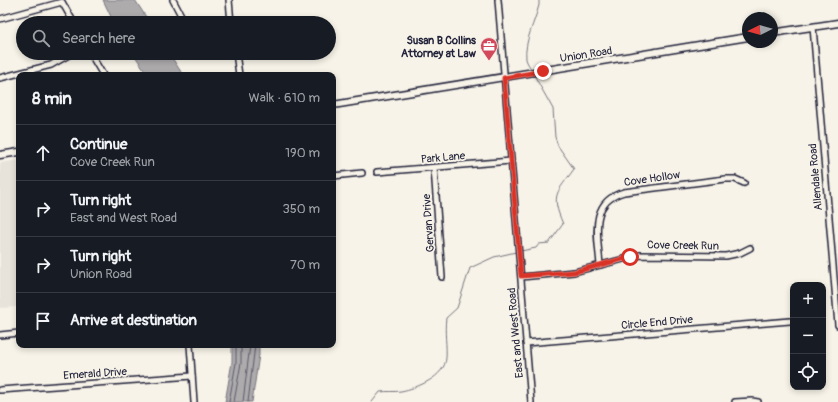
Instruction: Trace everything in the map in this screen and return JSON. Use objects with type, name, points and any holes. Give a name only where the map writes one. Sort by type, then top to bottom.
[{"type":"main road","points":[[778,32],[838,23]]},
{"type":"main road","name":"Union Road","points":[[336,105],[742,38]]},
{"type":"main road","points":[[0,155],[16,152]]},
{"type":"street","points":[[173,0],[181,16]]},
{"type":"street","points":[[229,0],[230,16]]},
{"type":"street","name":"East and West Road","points":[[498,0],[531,402]]},
{"type":"street","points":[[0,19],[62,2],[70,16]]},
{"type":"street","name":"Allendale Road","points":[[812,27],[838,325]]},
{"type":"street","points":[[24,72],[51,65],[60,60]]},
{"type":"street","points":[[94,60],[101,72]]},
{"type":"street","points":[[237,60],[239,72]]},
{"type":"street","points":[[0,78],[16,74]]},
{"type":"street","name":"Park Lane","points":[[377,172],[511,161]]},
{"type":"street","name":"Gervan Drive","points":[[434,168],[442,277]]},
{"type":"street","points":[[336,176],[362,174]]},
{"type":"street","name":"Cove Hollow","points":[[600,265],[598,218],[602,207],[614,195],[624,192],[725,179],[735,179],[744,183]]},
{"type":"street","name":"Cove Creek Run","points":[[521,276],[565,273],[639,255],[726,256],[740,253],[750,248]]},
{"type":"street","name":"Circle End Drive","points":[[526,343],[790,321]]},
{"type":"street","points":[[0,335],[16,333]]},
{"type":"street","points":[[190,348],[194,402]]},
{"type":"street","name":"Emerald Drive","points":[[0,390],[192,376]]},
{"type":"street","points":[[734,402],[758,402]]},
{"type":"shaded area","points":[[16,160],[16,307],[0,308],[0,163]]},
{"type":"water","points":[[103,0],[135,0],[145,16],[111,16]]},
{"type":"water","points":[[138,60],[173,60],[181,72],[146,72]]},
{"type":"water","points":[[232,348],[259,348],[252,402],[225,402],[232,362]]},
{"type":"waterway","points":[[532,70],[526,60],[526,52],[528,38],[539,5],[539,0]]},
{"type":"waterway","points":[[521,251],[536,248],[539,244],[549,243],[563,224],[557,206],[557,194],[574,169],[558,146],[555,137],[553,109],[534,75]]},
{"type":"waterway","points":[[372,402],[380,392],[401,391],[415,387],[436,376],[441,371],[446,358],[446,318],[457,308],[470,268],[494,257],[516,252]]},
{"type":"place","name":"Susan B Collins Attorney at Law","points":[[489,61]]},
{"type":"route","points":[[543,71],[504,78],[521,276],[574,272],[630,257]]}]
